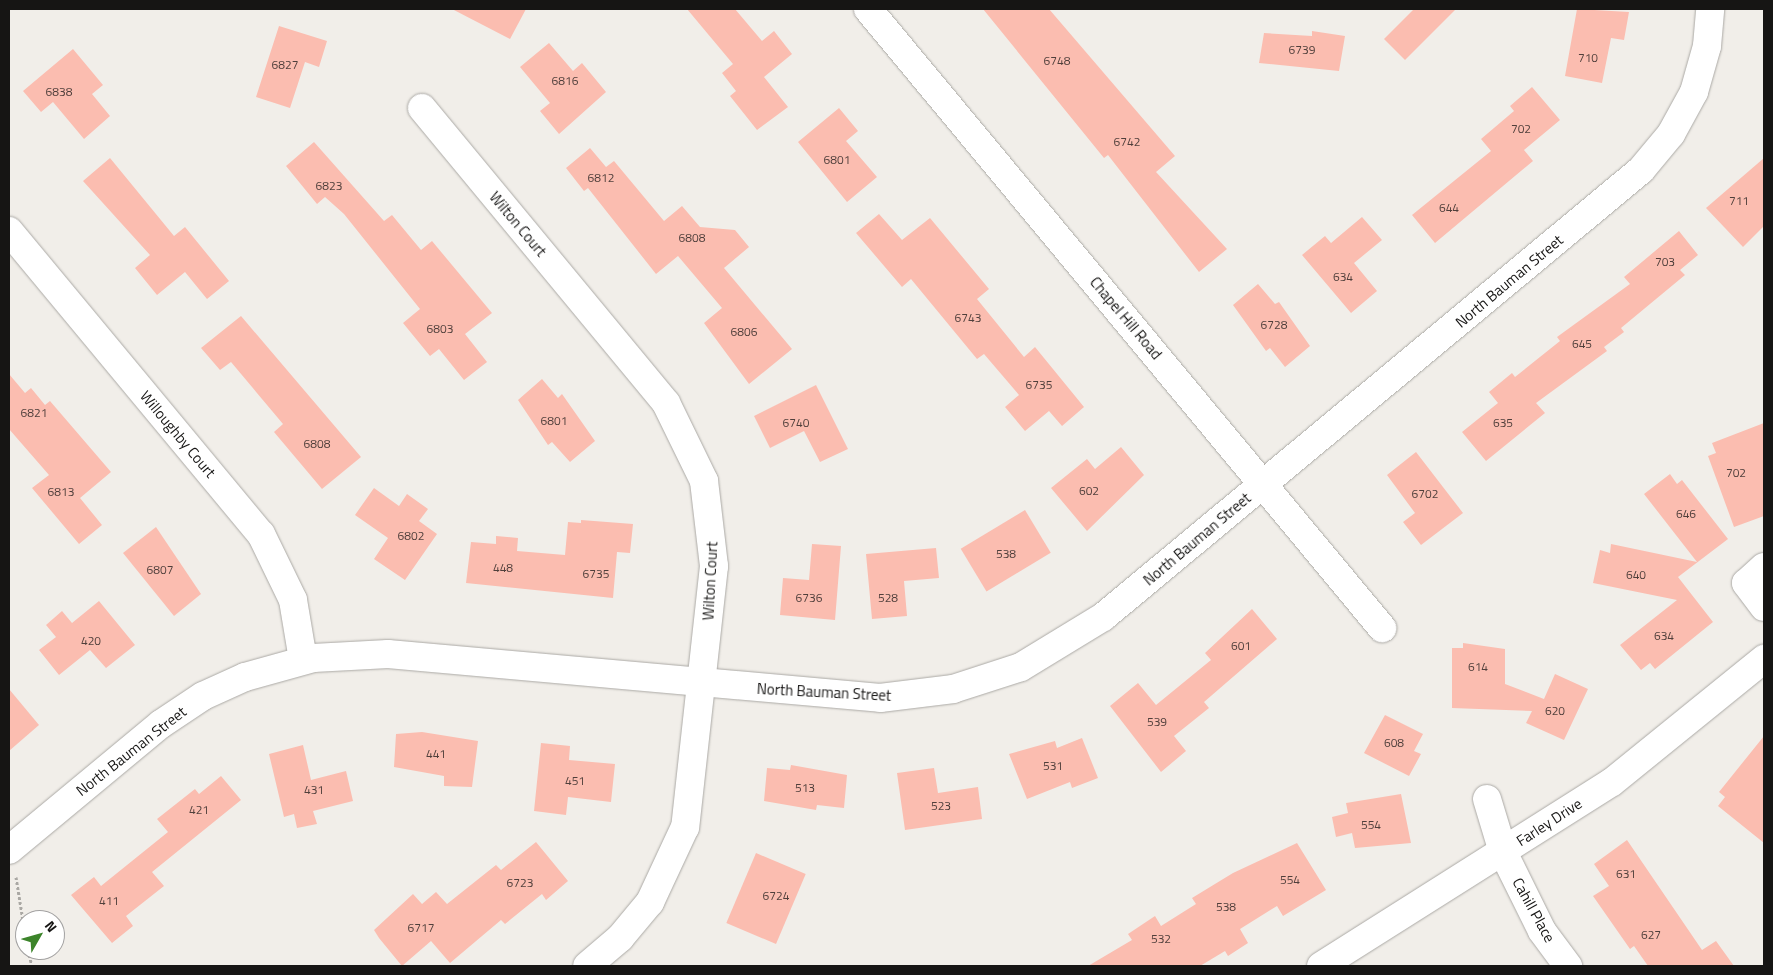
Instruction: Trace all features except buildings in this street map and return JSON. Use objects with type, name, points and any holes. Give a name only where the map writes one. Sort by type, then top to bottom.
[{"type":"street","name":"Chapel Hill Road","points":[[868,9],[1382,628]]},
{"type":"street","name":"North Bauman Street","points":[[14,862],[172,716],[224,686],[303,660],[388,654],[880,698],[940,692],[998,676],[1043,656],[1094,624],[1649,162],[1675,129],[1694,92],[1707,46],[1710,9]]},
{"type":"street","name":"Wilton Court","points":[[422,108],[651,384],[685,435],[704,481],[712,530],[714,566],[692,793],[681,839],[650,902],[620,938],[587,966]]},
{"type":"street","name":"Willoughby Court","points":[[9,231],[261,534],[293,600],[303,660]]},
{"type":"street","points":[[1764,567],[1746,583],[1764,607]]},
{"type":"street","name":"Farley Drive","points":[[1321,966],[1612,782],[1764,659]]},
{"type":"street","name":"Cahill Place","points":[[1487,799],[1503,852],[1542,931],[1568,966]]},
{"type":"path","points":[[14,862],[14,878],[20,910]]}]
